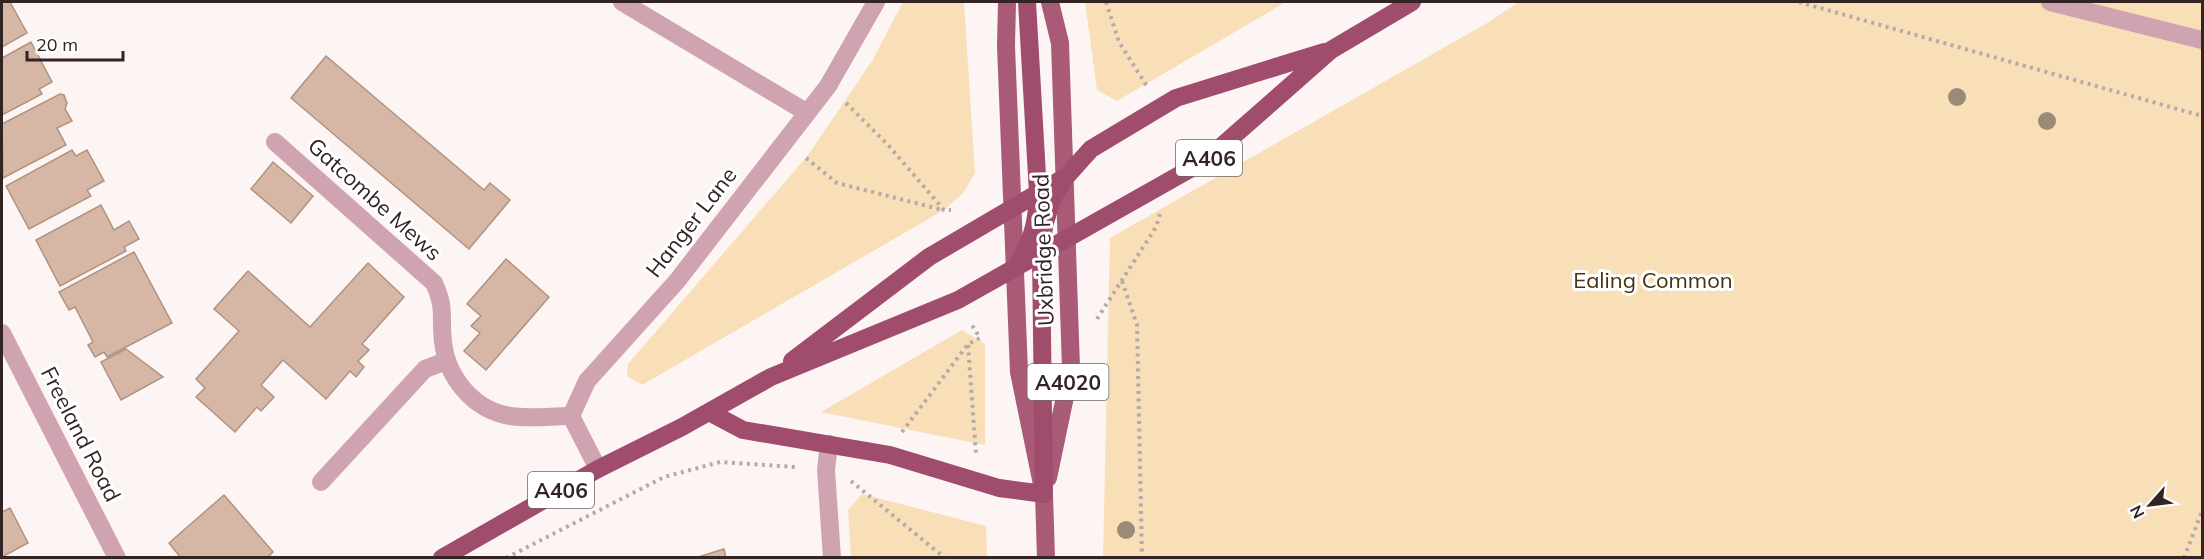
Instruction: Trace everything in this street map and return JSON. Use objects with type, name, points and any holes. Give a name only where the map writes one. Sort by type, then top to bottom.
[{"type":"highway","points":[[1015,269],[1030,244],[1037,222],[1038,193],[1027,2]]},
{"type":"highway","name":"A406","points":[[442,558],[598,469],[771,377],[958,300],[1206,160],[1331,50],[1412,2]]},
{"type":"highway","name":"A406","points":[[771,377],[929,257],[1065,178],[1091,149],[1176,98],[1331,50]]},
{"type":"highway","points":[[709,412],[742,430],[890,455],[999,488],[1044,495],[1041,254],[1044,226],[1052,199],[1065,178]]},
{"type":"main road","name":"Uxbridge Road","points":[[1007,2],[1006,46],[1019,372],[1044,495],[1046,558]]},
{"type":"main road","name":"Uxbridge Road","points":[[1044,495],[1071,368],[1060,43],[1050,2]]},
{"type":"street","points":[[622,2],[806,112]]},
{"type":"street","name":"Hanger Lane","points":[[571,416],[587,381],[677,281],[828,86],[876,2]]},
{"type":"street","points":[[2050,2],[2202,40]]},
{"type":"street","name":"Gatcombe Mews","points":[[275,142],[434,283],[444,314],[442,339],[446,360],[463,390],[494,411],[510,416],[571,416]]},
{"type":"street","name":"Freeland Road","points":[[2,333],[117,558]]},
{"type":"street","points":[[321,482],[425,369],[446,360]]},
{"type":"street","points":[[571,416],[598,469]]},
{"type":"street","points":[[829,444],[825,470],[832,558]]},
{"type":"path","points":[[1106,2],[1119,42],[1148,88]]},
{"type":"path","points":[[1799,2],[2202,116]]},
{"type":"path","points":[[828,86],[889,146],[944,210]]},
{"type":"path","points":[[806,158],[837,183],[951,210]]},
{"type":"path","points":[[1097,319],[1156,227],[1161,212]]},
{"type":"path","points":[[1122,281],[1137,325],[1142,558]]},
{"type":"path","points":[[969,318],[980,339]]},
{"type":"path","points":[[900,435],[968,344],[988,336]]},
{"type":"path","points":[[968,344],[976,454]]},
{"type":"path","points":[[506,558],[664,477],[720,462],[795,467]]},
{"type":"path","points":[[844,475],[945,558]]},
{"type":"path","points":[[2184,558],[2202,511]]},
{"type":"green space","points":[[903,2],[964,2],[975,173],[964,192],[944,210],[642,385],[627,376],[628,364],[808,155],[872,61]]},
{"type":"green space","points":[[1085,2],[1286,2],[1117,101],[1097,90]]},
{"type":"green space","name":"Ealing Common","points":[[1519,2],[2202,2],[2202,557],[1103,558],[1110,238],[1487,23]]},
{"type":"green space","points":[[962,330],[985,344],[985,445],[821,412]]},
{"type":"green space","points":[[862,494],[986,526],[987,557],[851,557],[848,510]]},
{"type":"building","points":[[2,2],[10,2],[27,33],[2,47]]},
{"type":"building","points":[[31,42],[52,82],[39,89],[42,94],[2,115],[2,58]]},
{"type":"building","points":[[326,56],[484,190],[490,183],[510,200],[469,249],[291,98]]},
{"type":"building","points":[[60,94],[64,95],[67,103],[65,109],[72,121],[57,128],[66,145],[3,178],[2,124]]},
{"type":"building","points":[[72,150],[76,156],[87,150],[104,181],[87,190],[91,196],[29,229],[6,186]]},
{"type":"building","points":[[273,162],[313,196],[291,223],[251,189]]},
{"type":"building","points":[[101,205],[114,230],[129,221],[139,239],[124,247],[126,251],[60,286],[36,240]]},
{"type":"building","points":[[134,252],[172,323],[107,357],[104,352],[95,357],[88,345],[93,342],[75,307],[69,310],[59,292]]},
{"type":"building","points":[[506,259],[549,297],[486,370],[464,351],[480,333],[471,326],[481,316],[467,304]]},
{"type":"building","points":[[368,263],[404,297],[362,344],[369,350],[358,361],[364,367],[356,377],[350,371],[326,399],[283,360],[261,385],[274,397],[261,411],[257,407],[235,432],[196,397],[205,388],[196,379],[239,331],[214,309],[248,271],[310,327]]},
{"type":"building","points":[[126,349],[163,377],[121,400],[101,362]]},
{"type":"building","points":[[224,495],[273,552],[267,558],[181,558],[169,543]]},
{"type":"building","points":[[10,508],[28,543],[2,557],[2,512]]},
{"type":"building","points":[[724,549],[726,558],[695,558]]}]
